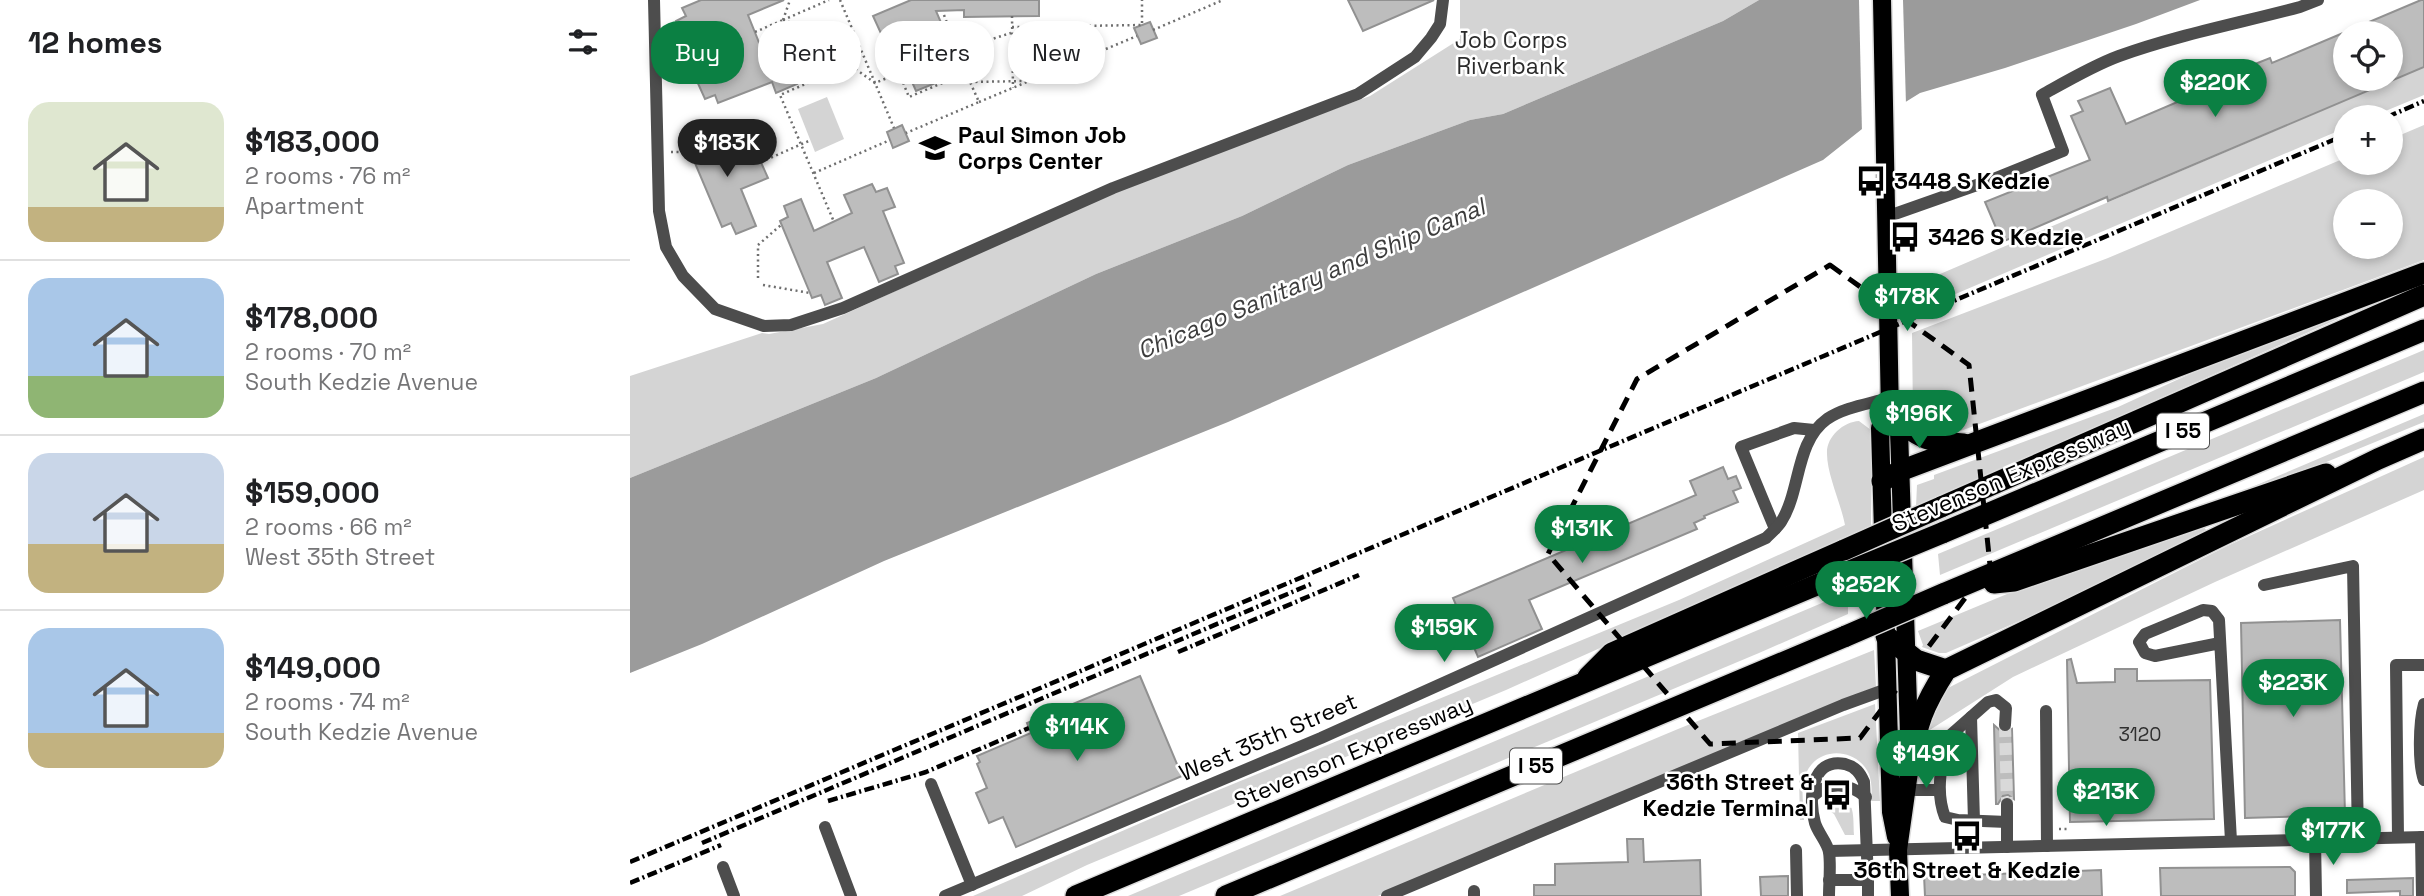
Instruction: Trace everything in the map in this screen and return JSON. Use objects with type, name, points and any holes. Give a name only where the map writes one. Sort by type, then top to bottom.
[{"type":"highway","points":[[1891,476],[2424,273]]},
{"type":"highway","points":[[1580,686],[1612,653],[2424,295]]},
{"type":"highway","name":"Stevenson Expressway","points":[[1076,896],[2424,330]]},
{"type":"highway","name":"I 55","points":[[1226,896],[2424,393]]},
{"type":"highway","points":[[1890,406],[1918,436],[1937,443],[1969,445]]},
{"type":"highway","points":[[1910,765],[1917,725],[1929,697],[1946,670],[2424,439]]},
{"type":"highway","points":[[1951,591],[2014,581],[2318,476],[2378,459]]},
{"type":"highway","points":[[1886,636],[1916,660],[1946,670]]},
{"type":"main road","points":[[1882,0],[1890,406],[1880,428],[1891,476],[1906,654],[1910,765],[1898,850]]},
{"type":"main road","points":[[1891,476],[1887,689],[1891,812],[1898,850],[1900,896]]},
{"type":"street","points":[[654,0],[655,21]]},
{"type":"street","points":[[656,84],[659,211],[666,247],[682,276],[715,309],[764,326],[791,325],[843,308],[1113,188],[1358,94],[1415,57],[1440,24],[1443,0]]},
{"type":"street","points":[[1886,217],[2063,151],[2042,95],[2086,71],[2116,57],[2151,46],[2318,0]]},
{"type":"street","points":[[1775,529],[1788,508],[1814,430],[1843,411],[1890,406]]},
{"type":"street","points":[[1775,529],[1741,447],[1794,428],[1814,430]]},
{"type":"street","name":"West 35th Street","points":[[945,896],[1321,738],[1766,538],[1775,529]]},
{"type":"street","points":[[2264,586],[2353,566],[2358,838]]},
{"type":"street","points":[[2220,643],[2155,656],[2142,648],[2145,634],[2203,610],[2212,611],[2219,620],[2231,841]]},
{"type":"street","points":[[2398,837],[2396,665],[2424,665]]},
{"type":"street","points":[[1387,896],[1887,689]]},
{"type":"street","points":[[2005,725],[2006,708],[1996,700],[1988,702],[1945,740],[1939,790],[1945,817],[2007,822]]},
{"type":"street","points":[[2424,704],[2421,715],[2421,771],[2424,780]]},
{"type":"street","points":[[2046,711],[2047,846]]},
{"type":"street","points":[[1971,717],[1974,821]]},
{"type":"street","points":[[1829,896],[1829,851],[1814,820],[1813,796],[1815,778],[1825,766],[1837,763],[1852,766],[1864,782],[1868,896]]},
{"type":"street","points":[[931,784],[972,885]]},
{"type":"street","points":[[1813,796],[1834,785],[1857,790],[1866,797]]},
{"type":"street","points":[[1907,790],[1939,790]]},
{"type":"street","points":[[2007,804],[2007,847]]},
{"type":"street","points":[[825,827],[851,896]]},
{"type":"street","points":[[1829,851],[2422,837],[2422,896]]},
{"type":"street","points":[[2315,839],[2316,896]]},
{"type":"street","points":[[1796,850],[1797,896]]},
{"type":"street","points":[[723,867],[734,896]]},
{"type":"street","points":[[1829,880],[1868,880]]},
{"type":"path","points":[[790,0],[783,20],[810,82],[780,95],[834,222]]},
{"type":"path","points":[[755,32],[829,0]]},
{"type":"path","points":[[840,0],[875,83]]},
{"type":"path","points":[[1105,26],[1142,25],[1142,0]]},
{"type":"path","points":[[1153,30],[1223,0]]},
{"type":"path","points":[[944,15],[946,21]]},
{"type":"path","points":[[1012,16],[1012,21]]},
{"type":"path","points":[[783,20],[792,23],[875,83]]},
{"type":"path","points":[[1105,49],[1137,36]]},
{"type":"path","points":[[875,84],[894,128]]},
{"type":"path","points":[[904,84],[909,97],[940,84]]},
{"type":"path","points":[[971,84],[979,102]]},
{"type":"path","points":[[906,133],[1023,84]]},
{"type":"path","points":[[761,162],[811,140]]},
{"type":"path","points":[[814,173],[890,141]]},
{"type":"path","points":[[657,151],[690,152]]},
{"type":"path","points":[[758,278],[758,245],[782,225]]},
{"type":"path","points":[[763,285],[810,293]]},
{"type":"path","points":[[2053,829],[2070,829]]},
{"type":"highlighted area","points":[[1830,265],[1969,365],[1990,565],[1860,738],[1710,744],[1548,554],[1637,379]]},
{"type":"green space","name":"Job Corps Riverbank","points":[[1460,0],[1759,0],[1723,21],[1503,114],[1470,120],[1348,165],[1242,216],[1096,274],[876,378],[630,478],[630,376],[762,333],[823,324],[1140,180],[1370,96],[1460,39]]},
{"type":"green space","points":[[2424,67],[2424,95],[2400,105],[2335,105],[2368,91],[2403,91],[2403,76]]},
{"type":"green space","points":[[827,97],[844,139],[815,152],[798,109]]},
{"type":"green space","points":[[2333,106],[2333,133],[1911,313],[1912,286]]},
{"type":"green space","points":[[2424,125],[2424,260],[1955,433],[1945,435],[1921,428],[1913,417],[1912,333],[2108,258],[2333,163],[2333,175],[2403,175],[2403,134]]},
{"type":"green space","points":[[2338,318],[1916,507],[1917,485],[1934,479],[1934,475],[2118,407],[2205,367]]},
{"type":"green space","points":[[2424,350],[2424,372],[1940,575],[1938,554]]},
{"type":"green space","points":[[2424,414],[2424,422],[2302,472],[2238,493]]},
{"type":"green space","points":[[1859,421],[1871,430],[1871,527],[1506,690],[1087,865],[1022,896],[973,896],[1182,805],[1679,600],[1845,525],[1829,471],[1827,448],[1832,436],[1842,427]]},
{"type":"green space","points":[[2424,457],[2424,490],[2215,582],[2013,677],[1925,733],[1939,696],[1948,688],[2227,546]]},
{"type":"green space","points":[[2204,527],[2206,530],[2066,601],[1946,653],[1922,647],[1918,631],[2019,589]]},
{"type":"green space","points":[[1848,592],[1848,614],[1759,653],[1179,896],[1128,896]]},
{"type":"green space","points":[[1874,650],[1876,687],[1378,896],[1280,896],[1678,729]]},
{"type":"green space","points":[[1875,704],[1880,801],[1871,801],[1869,774],[1855,758],[1846,754],[1826,755],[1810,766],[1805,776],[1802,792],[1804,820],[1800,820],[1798,733]]},
{"type":"green space","points":[[1835,795],[1850,804],[1854,835],[1845,835],[1834,814],[1824,803]]},
{"type":"water","name":"Chicago Sanitary and Ship Canal","points":[[1759,0],[2200,0],[2005,68],[1920,93],[1862,129],[1823,160],[1228,422],[884,561],[702,644],[630,673],[630,478],[876,378],[1096,274],[1242,216],[1348,165],[1470,120],[1503,114],[1723,21]]},
{"type":"pier","points":[[1859,0],[1903,0],[1906,105],[1862,133]]},
{"type":"building","points":[[701,0],[784,0],[748,15],[758,40],[758,84],[767,84],[718,103],[715,95],[705,99],[698,84],[744,84],[744,21],[676,21],[686,16],[682,8]]},
{"type":"building","points":[[911,0],[1039,0],[1039,16],[964,17],[964,10],[936,11],[940,21],[875,21],[873,16]]},
{"type":"building","points":[[1348,0],[1434,0],[1363,31]]},
{"type":"building","points":[[2424,0],[2424,67],[2403,76],[2403,21],[2371,21]]},
{"type":"building","points":[[1150,22],[1157,38],[1141,44],[1134,28]]},
{"type":"building","points":[[2333,37],[2333,91],[2367,91],[2108,201],[2107,197],[2002,242],[1985,202],[2090,160],[2071,116],[2083,111],[2078,101],[2110,88],[2126,124],[2215,86],[2213,82],[2270,58],[2272,63]]},
{"type":"building","points":[[773,84],[797,84],[776,93]]},
{"type":"building","points":[[913,84],[933,84],[916,91]]},
{"type":"building","points":[[713,125],[728,160],[755,149],[768,178],[741,189],[756,226],[736,234],[731,223],[722,227],[689,149],[697,145],[693,134]]},
{"type":"building","points":[[902,125],[909,141],[893,148],[887,132]]},
{"type":"building","points":[[872,184],[876,192],[887,188],[895,207],[883,211],[904,263],[895,266],[898,274],[879,282],[864,247],[827,262],[842,298],[825,305],[821,295],[812,298],[780,221],[788,217],[784,206],[801,199],[814,231],[852,213],[844,195]]},
{"type":"building","points":[[1723,467],[1728,479],[1736,476],[1741,488],[1733,491],[1738,502],[1704,516],[1705,518],[1694,523],[1697,529],[1529,600],[1542,629],[1478,657],[1453,598],[1696,495],[1690,481]]},
{"type":"building","points":[[2340,620],[2345,815],[2245,818],[2241,623]]},
{"type":"building","points":[[2071,659],[2077,683],[2115,682],[2115,669],[2137,669],[2137,681],[2210,680],[2214,819],[2070,822],[2067,660]]},
{"type":"building","points":[[1140,676],[1182,776],[1016,847],[1003,817],[989,823],[976,793],[987,788],[977,764],[980,762],[977,756],[1031,733],[1027,723]]},
{"type":"building","points":[[1994,725],[2004,734],[2012,729],[2014,799],[2008,795],[2003,796],[1998,804],[1996,804]]},
{"type":"building","points":[[1627,839],[1643,839],[1644,862],[1700,860],[1701,896],[1534,896],[1534,885],[1555,885],[1555,864],[1628,862]]},
{"type":"building","points":[[2290,867],[2295,872],[2295,896],[2161,896],[2160,868]]},
{"type":"building","points":[[2101,870],[2102,896],[1925,896],[1924,875],[1972,871],[1972,875]]},
{"type":"building","points":[[1788,876],[1788,896],[1761,896],[1760,877]]},
{"type":"building","points":[[2413,878],[2413,896],[2400,896],[2400,891],[2347,893],[2347,880]]},
{"type":"tunnel","points":[[2005,725],[2007,804]]},
{"type":"railway","points":[[2403,110],[2424,101]]},
{"type":"railway","points":[[630,862],[2333,140]]},
{"type":"railway","points":[[1178,652],[1359,575]]},
{"type":"railway","points":[[702,843],[1311,584]]},
{"type":"railway","points":[[828,801],[926,772],[1029,728]]},
{"type":"railway","points":[[630,883],[721,845]]},
{"type":"place","name":"Paul Simon Job Corps Center","points":[[935,148]]},
{"type":"place","name":"3448 S Kedzie","points":[[1871,181]]},
{"type":"place","name":"3426 S Kedzie","points":[[1905,237]]},
{"type":"place","name":"36th Street & Kedzie Terminal","points":[[1837,795]]},
{"type":"place","name":"36th Street & Kedzie","points":[[1967,836]]}]
